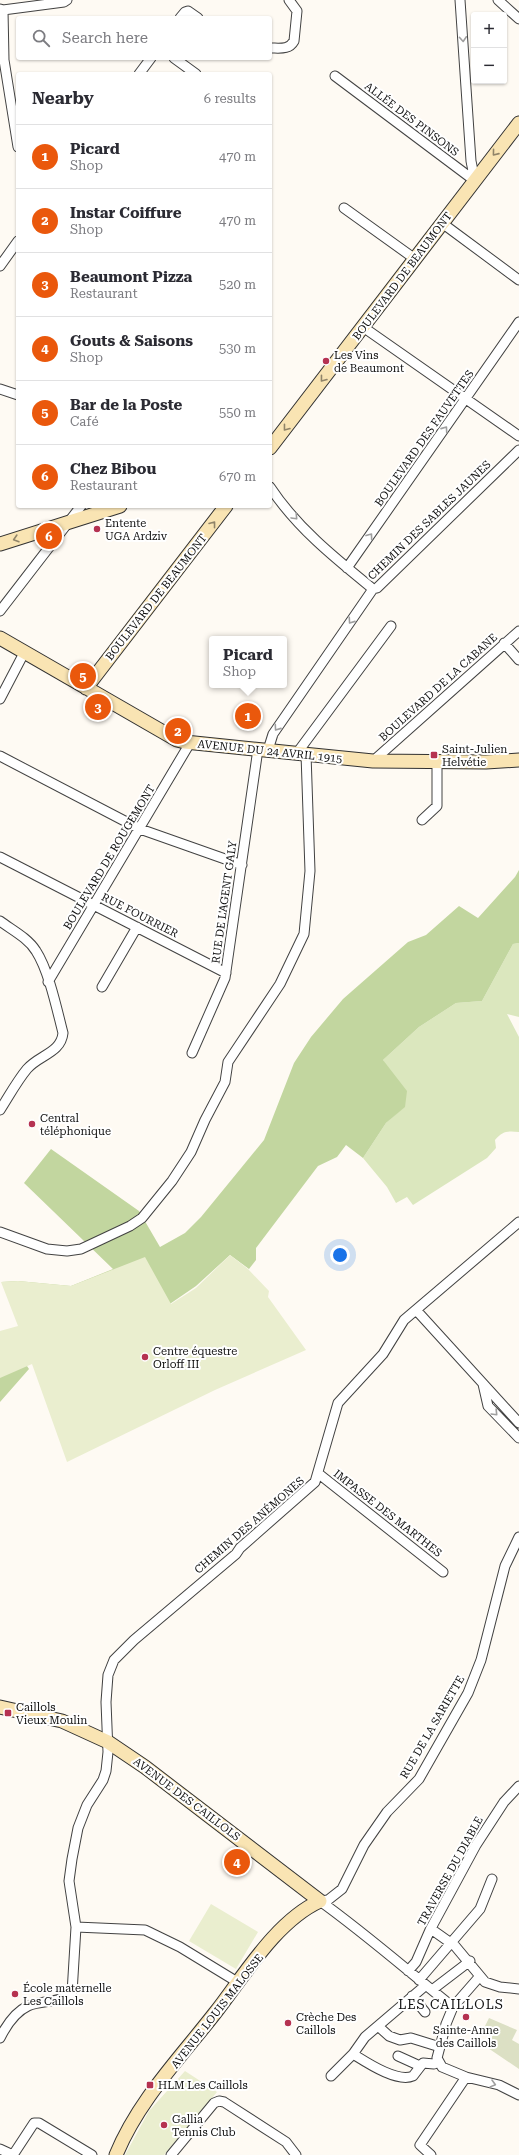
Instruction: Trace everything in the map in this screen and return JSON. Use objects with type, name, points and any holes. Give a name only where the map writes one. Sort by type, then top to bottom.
[{"type":"street","points":[[16,135],[4,60],[2,10],[64,2],[67,0]]},
{"type":"street","points":[[272,48],[285,48],[292,45],[294,41],[297,11],[289,0]]},
{"type":"street","points":[[460,0],[471,161],[475,181]]},
{"type":"street","points":[[498,0],[519,19]]},
{"type":"street","points":[[183,15],[188,11],[195,16]]},
{"type":"street","points":[[140,72],[150,60]]},
{"type":"street","points":[[177,60],[193,72]]},
{"type":"street","name":"ALLÉE DES PINSONS","points":[[335,76],[475,181]]},
{"type":"street","name":"BOULEVARD DE BEAUMONT","points":[[272,445],[519,123]]},
{"type":"street","points":[[344,208],[415,259]]},
{"type":"street","points":[[442,223],[519,280]]},
{"type":"street","points":[[0,266],[16,244]]},
{"type":"street","name":"BOULEVARD DES FAUVETTES","points":[[348,568],[519,322]]},
{"type":"street","points":[[363,328],[519,436]]},
{"type":"street","points":[[0,389],[16,394]]},
{"type":"street","name":"CHEMIN DES SABLES JAUNES","points":[[272,490],[277,498],[316,540],[373,589],[377,588],[519,450]]},
{"type":"street","points":[[0,610],[79,508]]},
{"type":"street","points":[[0,544],[114,508]]},
{"type":"street","name":"BOULEVARD DE BEAUMONT","points":[[86,688],[224,508]]},
{"type":"street","name":"RUE DE L'AGENT GALY","points":[[192,1053],[226,973],[242,865],[263,750],[373,589]]},
{"type":"street","points":[[0,1232],[47,1248],[67,1252],[80,1249],[130,1226],[142,1218],[172,1181],[192,1152],[205,1120],[225,1082],[228,1062],[280,984],[304,934],[310,871],[302,753],[391,626]]},
{"type":"street","name":"BOULEVARD DE LA CABANE","points":[[373,761],[519,630]]},
{"type":"street","name":"AVENUE DU 24 AVRIL 1915","points":[[0,638],[177,740],[190,743],[373,761],[507,762],[519,760]]},
{"type":"street","points":[[504,643],[519,660]]},
{"type":"street","points":[[0,699],[24,653]]},
{"type":"street","name":"BOULEVARD DE ROUGEMONT","points":[[48,982],[190,743]]},
{"type":"street","points":[[0,756],[140,829],[242,865]]},
{"type":"street","points":[[422,820],[437,806],[437,762]]},
{"type":"street","name":"RUE FOURRIER","points":[[0,857],[226,973]]},
{"type":"street","points":[[0,921],[36,950],[48,982],[52,988],[63,1033],[62,1040],[58,1047],[27,1069],[0,1110]]},
{"type":"street","points":[[102,987],[137,927]]},
{"type":"street","name":"CHEMIN DES ANÉMONES","points":[[0,2038],[15,2015],[27,2006],[45,2001],[64,1999],[72,1993],[76,1927],[69,1881],[78,1828],[87,1805],[103,1780],[108,1742],[107,1684],[108,1675],[114,1660],[134,1640],[236,1554],[240,1548],[315,1482],[319,1474],[338,1403],[383,1354],[404,1320],[417,1311],[519,1222]]},
{"type":"street","points":[[417,1311],[519,1423]]},
{"type":"street","points":[[482,1383],[488,1406],[519,1438]]},
{"type":"street","name":"IMPASSE DES MARTHES","points":[[319,1474],[443,1572]]},
{"type":"street","name":"RUE DE LA SARIETTE","points":[[320,1901],[328,1900],[342,1889],[364,1845],[387,1812],[419,1779],[468,1693],[482,1660],[505,1566],[519,1537]]},
{"type":"street","name":"AVENUE DES CAILLOLS","points":[[0,1707],[62,1721],[108,1742],[145,1767],[378,1944],[391,1958],[453,2007]]},
{"type":"street","name":"TRAVERSE DU DIABLE","points":[[408,1971],[416,1962],[431,1928],[476,1845],[504,1802],[519,1786]]},
{"type":"street","points":[[425,1985],[450,1942],[480,1909],[492,1879]]},
{"type":"street","name":"AVENUE LOUIS MALOSSE","points":[[116,2155],[124,2137],[145,2102],[280,1930],[310,1906],[320,1901]]},
{"type":"street","points":[[76,1927],[145,1930],[180,1947],[239,1983]]},
{"type":"street","points":[[431,1928],[450,1942],[470,1961],[485,1982],[491,1985],[518,1988]]},
{"type":"street","points":[[331,2076],[353,2054],[365,2037],[425,1985],[470,1961]]},
{"type":"street","points":[[480,1976],[453,2007],[437,2058],[442,2067],[466,2077],[498,2085],[519,2095]]},
{"type":"street","points":[[412,1996],[425,2012]]},
{"type":"street","points":[[378,2026],[390,2036],[400,2040],[411,2038],[440,2047]]},
{"type":"street","points":[[353,2054],[379,2070],[404,2077],[413,2076],[423,2063],[434,2064],[439,2062]]},
{"type":"street","points":[[398,2056],[420,2066]]},
{"type":"street","points":[[431,2155],[420,2145],[466,2077]]},
{"type":"street","points":[[171,2155],[214,2103],[219,2101],[224,2102],[286,2142],[296,2155]]},
{"type":"street","points":[[0,2149],[13,2155],[34,2123],[39,2123],[92,2155]]},
{"type":"green space","points":[[519,870],[519,943],[513,944],[482,1001],[456,1003],[419,1027],[383,1060],[407,1091],[405,1107],[386,1123],[363,1158],[346,1145],[337,1157],[318,1166],[256,1248],[256,1260],[249,1269],[230,1255],[196,1286],[158,1312],[1,1282],[18,1281],[71,1286],[113,1269],[24,1183],[51,1149],[139,1211],[160,1247],[185,1233],[201,1217],[264,1140],[294,1063],[311,1037],[343,999],[408,942],[426,935],[459,906],[478,918],[515,877]]},
{"type":"green space","points":[[519,943],[519,1017],[507,1014],[519,1037],[519,1132],[508,1132],[500,1135],[495,1140],[496,1148],[487,1158],[413,1205],[407,1197],[396,1203],[387,1187],[363,1158],[386,1123],[405,1106],[383,1060],[419,1027],[456,1003],[482,1001],[513,944]]},
{"type":"green space","name":"Centre équestre Orloff III","points":[[230,1255],[248,1269],[269,1291],[268,1297],[306,1350],[215,1390],[67,1462],[32,1364],[0,1378],[0,1331],[18,1326],[1,1282],[18,1281],[71,1286],[145,1257],[171,1304],[196,1288]]},
{"type":"green space","points":[[15,1348],[29,1369],[0,1402],[0,1355]]},
{"type":"green space","points":[[211,1904],[258,1932],[236,1969],[189,1941]]},
{"type":"green space","points":[[489,2018],[517,2030],[512,2040],[519,2044],[519,2069],[488,2048],[493,2034],[484,2028]]},
{"type":"green space","name":"Gallia Tennis Club","points":[[185,2071],[217,2092],[164,2155],[125,2155],[149,2111]]},
{"type":"place","name":"Les Vins de Beaumont","points":[[326,361]]},
{"type":"place","name":"Entente UGA Ardziv","points":[[97,529]]},
{"type":"place","name":"Chez Bibou","points":[[49,536]]},
{"type":"place","name":"Bar de la Poste","points":[[83,676]]},
{"type":"place","name":"Beaumont Pizza","points":[[98,707]]},
{"type":"place","name":"Picard","points":[[248,716]]},
{"type":"place","name":"Instar Coiffure","points":[[178,731]]},
{"type":"place","name":"Saint-Julien Helvétie","points":[[434,755]]},
{"type":"place","name":"Central téléphonique","points":[[32,1124]]},
{"type":"place","name":"Centre équestre Orloff III","points":[[145,1357]]},
{"type":"place","name":"Caillols Vieux Moulin","points":[[8,1713]]},
{"type":"place","name":"Gouts & Saisons","points":[[237,1862]]},
{"type":"place","name":"École maternelle Les Caillols","points":[[15,1994]]},
{"type":"place","name":"Sainte-Anne des Caillols","points":[[466,2017]]},
{"type":"place","name":"Crèche Des Caillols","points":[[288,2023]]},
{"type":"place","name":"HLM Les Caillols","points":[[150,2085]]},
{"type":"place","name":"Gallia Tennis Club","points":[[164,2125]]},
{"type":"district","name":"LES CAILLOLS","points":[[451,2004]]}]
